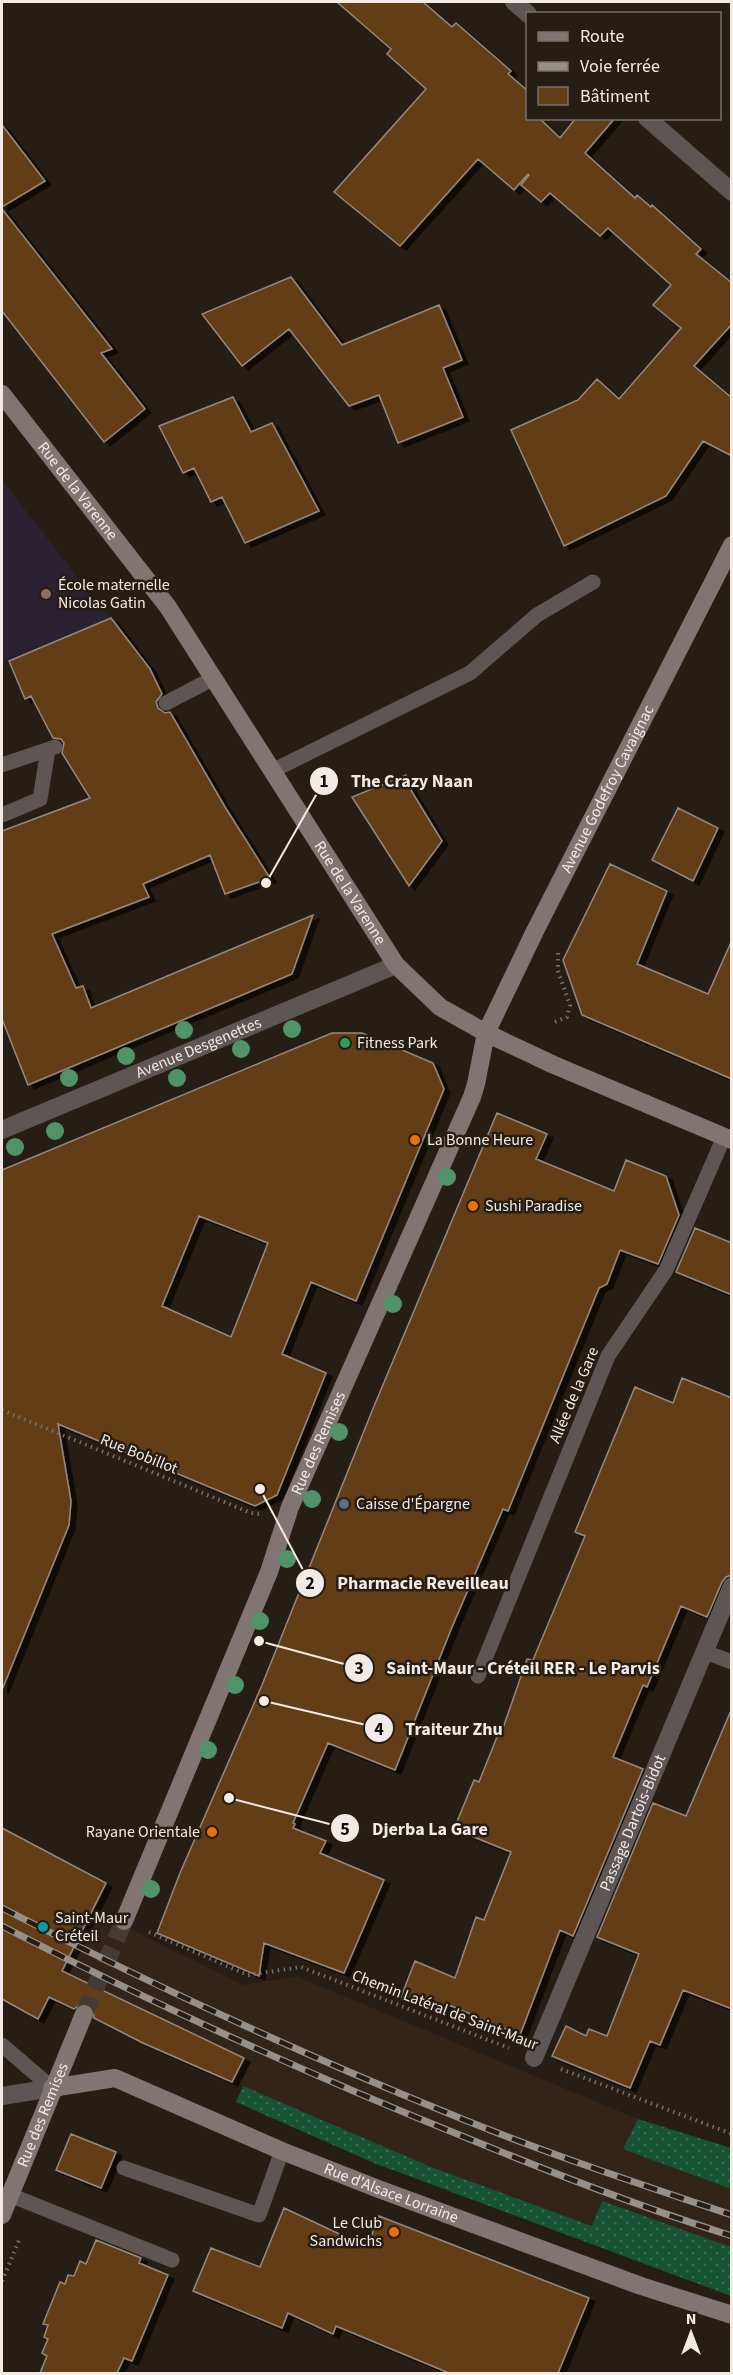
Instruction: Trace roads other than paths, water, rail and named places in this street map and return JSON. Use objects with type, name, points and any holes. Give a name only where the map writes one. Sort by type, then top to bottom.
[{"type":"street","points":[[514,2],[526,12]]},
{"type":"street","points":[[649,120],[732,192]]},
{"type":"street","name":"Rue de la Varenne","points":[[2,393],[168,607],[396,965],[440,1007],[486,1033],[564,1070],[728,1139]]},
{"type":"street","name":"Avenue Godefroy Cavaignac","points":[[486,1033],[732,545]]},
{"type":"street","name":"Avenue Desgenettes","points":[[2,1130],[396,965]]},
{"type":"street","name":"Rue des Remises","points":[[124,1921],[269,1572],[290,1507],[472,1097],[486,1033]]},
{"type":"street","name":"Passage Dartois-Bidot","points":[[534,2058],[732,1586]]},
{"type":"street","name":"Rue des Remises","points":[[2,2215],[84,2014]]},
{"type":"street","name":"Rue d'Alsace Lorraine","points":[[52,2088],[114,2078],[282,2151],[630,2282],[732,2315]]},
{"type":"street","points":[[2,2096],[52,2088]]},
{"type":"lane","points":[[272,771],[470,673],[537,615],[593,582]]},
{"type":"lane","points":[[166,704],[214,678]]},
{"type":"lane","points":[[2,765],[53,748],[40,799],[2,815]]},
{"type":"lane","name":"Allée de la Gare","points":[[478,1677],[608,1356],[666,1270],[728,1139]]},
{"type":"lane","points":[[705,1652],[732,1662]]},
{"type":"lane","points":[[2,2045],[52,2088]]},
{"type":"lane","points":[[124,2168],[259,2215],[282,2151]]},
{"type":"lane","points":[[10,2195],[172,2260]]},
{"type":"tunnel","points":[[84,2014],[124,1921]]},
{"type":"railway","points":[[2,1908],[223,2016],[393,2090],[555,2154],[732,2215]]},
{"type":"railway","points":[[2,1926],[176,2012],[353,2091],[568,2178],[732,2236]]},
{"type":"place","name":"École maternelle Nicolas Gatin","points":[[46,594]]},
{"type":"place","name":"The Crazy Naan","points":[[266,883]]},
{"type":"place","name":"Fitness Park","points":[[345,1043]]},
{"type":"place","name":"La Bonne Heure","points":[[415,1140]]},
{"type":"place","name":"Sushi Paradise","points":[[473,1206]]},
{"type":"place","name":"Pharmacie Reveilleau","points":[[260,1489]]},
{"type":"place","name":"Caisse d'Épargne","points":[[344,1504]]},
{"type":"place","name":"Saint-Maur - Créteil RER - Le Parvis","points":[[259,1641]]},
{"type":"place","name":"Traiteur Zhu","points":[[264,1701]]},
{"type":"place","name":"Djerba La Gare","points":[[229,1798]]},
{"type":"place","name":"Rayane Orientale","points":[[212,1832]]},
{"type":"place","name":"Saint-Maur Créteil","points":[[43,1927]]},
{"type":"place","name":"Le Club Sandwichs","points":[[394,2232]]}]
